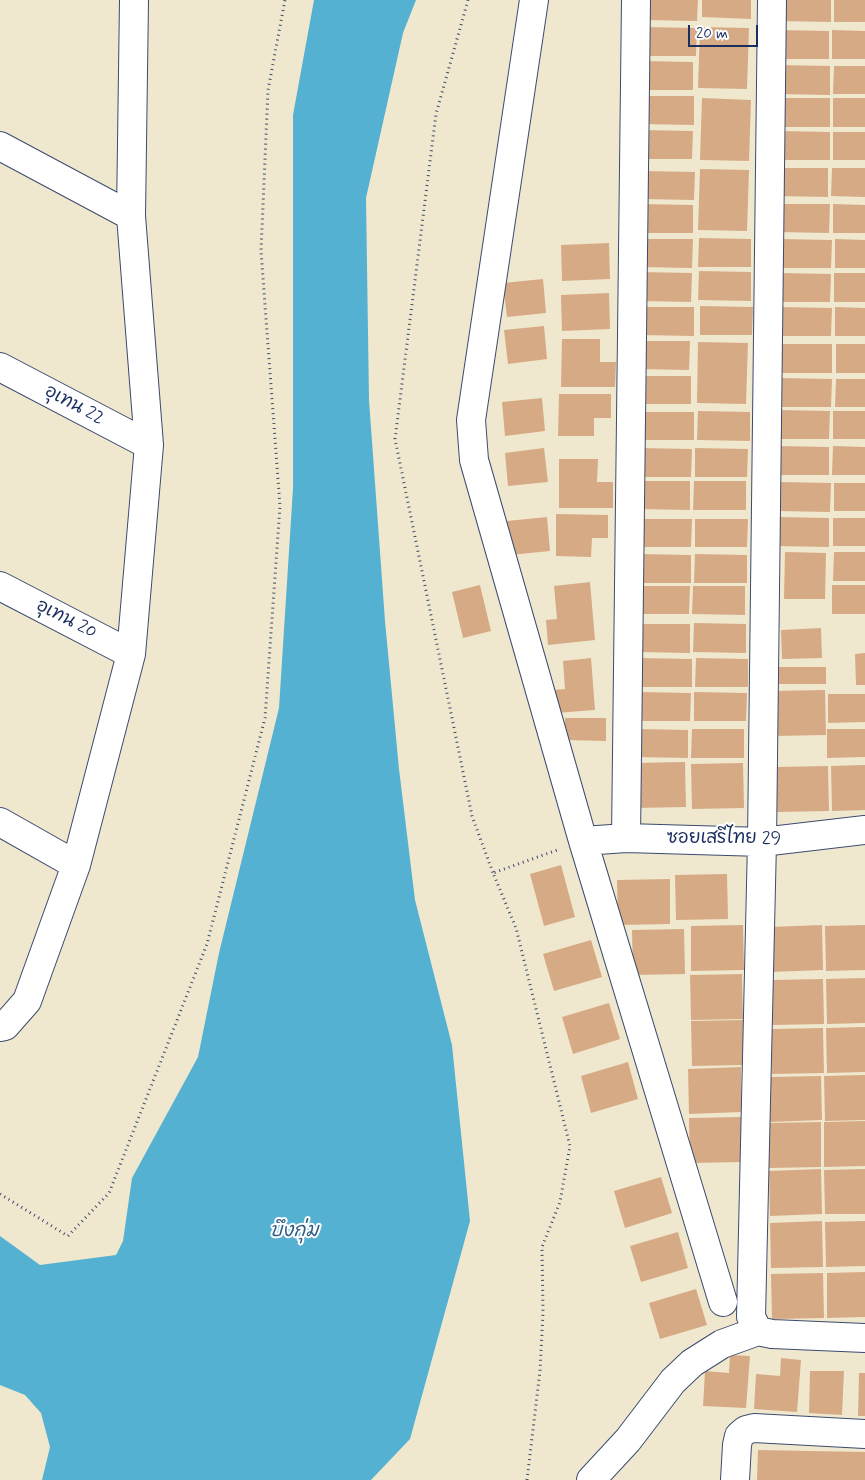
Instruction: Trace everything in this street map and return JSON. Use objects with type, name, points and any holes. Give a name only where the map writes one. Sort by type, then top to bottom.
[{"type":"street","points":[[0,1027],[5,1026],[27,1001],[76,865],[131,654],[149,445],[131,216],[134,0]]},
{"type":"street","points":[[534,0],[472,420],[474,460],[583,841],[723,1302]]},
{"type":"street","points":[[626,838],[636,0]]},
{"type":"street","points":[[758,1331],[750,1318],[762,842],[772,0]]},
{"type":"street","points":[[0,146],[131,216]]},
{"type":"street","name":"อุเทน 22","points":[[0,367],[149,445]]},
{"type":"street","name":"อุเทน 20","points":[[0,586],[131,654]]},
{"type":"street","points":[[0,822],[76,865]]},
{"type":"street","name":"ซอยเสรีไทย 29","points":[[583,841],[626,838],[762,842],[865,830]]},
{"type":"street","points":[[591,1480],[628,1440],[673,1381],[692,1363],[722,1344],[758,1331],[772,1334],[865,1338]]},
{"type":"street","points":[[736,1480],[737,1446],[739,1436],[746,1430],[754,1428],[865,1434]]},
{"type":"path","points":[[0,1194],[68,1236],[109,1192],[207,944],[265,718],[280,506],[261,251],[268,90],[285,0]]},
{"type":"path","points":[[468,0],[436,114],[395,439],[472,816],[516,928],[570,1146],[560,1202],[542,1247],[543,1313],[540,1371],[527,1480]]},
{"type":"path","points":[[493,873],[583,841]]},
{"type":"water","name":"บึงกุ่ม","points":[[314,0],[416,0],[403,33],[366,198],[369,400],[385,621],[399,769],[415,900],[452,1045],[470,1221],[410,1439],[371,1480],[42,1480],[50,1447],[41,1413],[25,1395],[0,1385],[0,1236],[40,1265],[116,1255],[123,1241],[132,1178],[198,1057],[219,953],[279,708],[293,488],[293,115]]},
{"type":"building","points":[[645,0],[698,0],[697,21],[645,20]]},
{"type":"building","points":[[702,0],[751,0],[751,19],[702,17]]},
{"type":"building","points":[[779,0],[831,0],[831,22],[778,21]]},
{"type":"building","points":[[834,0],[865,0],[865,22],[834,22]]},
{"type":"building","points":[[644,27],[697,28],[696,56],[644,56]]},
{"type":"building","points":[[700,27],[749,28],[747,89],[698,88]]},
{"type":"building","points":[[777,30],[829,31],[829,59],[776,59]]},
{"type":"building","points":[[832,30],[865,31],[865,59],[832,59]]},
{"type":"building","points":[[641,61],[693,62],[693,90],[641,90]]},
{"type":"building","points":[[777,65],[830,66],[830,95],[777,94]]},
{"type":"building","points":[[834,66],[865,66],[865,94],[833,94]]},
{"type":"building","points":[[642,96],[694,96],[694,125],[642,124]]},
{"type":"building","points":[[702,98],[751,100],[749,161],[700,160]]},
{"type":"building","points":[[778,98],[830,98],[830,127],[777,127]]},
{"type":"building","points":[[833,98],[865,98],[865,127],[833,127]]},
{"type":"building","points":[[640,130],[693,131],[692,159],[640,159]]},
{"type":"building","points":[[778,131],[830,132],[830,160],[777,160]]},
{"type":"building","points":[[833,132],[865,132],[865,160],[833,160]]},
{"type":"building","points":[[776,168],[828,168],[828,197],[776,196]]},
{"type":"building","points":[[832,168],[865,168],[865,197],[831,196]]},
{"type":"building","points":[[700,169],[749,170],[747,231],[698,230]]},
{"type":"building","points":[[642,171],[695,172],[694,200],[642,199]]},
{"type":"building","points":[[641,204],[693,205],[693,233],[640,233]]},
{"type":"building","points":[[777,204],[830,204],[829,233],[777,232]]},
{"type":"building","points":[[833,204],[865,205],[865,233],[833,233]]},
{"type":"building","points":[[699,238],[751,239],[751,267],[698,267]]},
{"type":"building","points":[[640,239],[693,239],[692,268],[640,267]]},
{"type":"building","points":[[779,239],[832,240],[831,268],[779,268]]},
{"type":"building","points":[[835,239],[865,240],[865,268],[835,268]]},
{"type":"building","points":[[609,243],[610,279],[562,281],[561,245]]},
{"type":"building","points":[[699,271],[751,272],[751,301],[698,300]]},
{"type":"building","points":[[639,272],[692,273],[691,302],[639,301]]},
{"type":"building","points":[[778,273],[831,274],[830,302],[778,302]]},
{"type":"building","points":[[834,273],[865,273],[865,302],[834,302]]},
{"type":"building","points":[[543,279],[546,313],[507,317],[503,283]]},
{"type":"building","points":[[609,293],[610,329],[562,331],[561,295]]},
{"type":"building","points":[[700,306],[753,307],[752,335],[700,335]]},
{"type":"building","points":[[642,307],[694,307],[694,336],[641,335]]},
{"type":"building","points":[[779,307],[832,308],[831,336],[779,336]]},
{"type":"building","points":[[835,307],[865,308],[865,336],[835,336]]},
{"type":"building","points":[[544,326],[547,359],[508,364],[504,330]]},
{"type":"building","points":[[562,339],[600,339],[600,362],[616,362],[615,387],[561,387]]},
{"type":"building","points":[[637,341],[690,341],[689,370],[637,369]]},
{"type":"building","points":[[698,342],[748,343],[746,404],[697,403]]},
{"type":"building","points":[[780,344],[832,344],[832,373],[780,373]]},
{"type":"building","points":[[836,344],[865,344],[865,373],[836,373]]},
{"type":"building","points":[[639,376],[691,376],[691,404],[638,404]]},
{"type":"building","points":[[779,378],[832,379],[831,407],[779,407]]},
{"type":"building","points":[[836,379],[865,379],[865,407],[835,407]]},
{"type":"building","points":[[559,394],[611,394],[611,418],[594,418],[594,436],[558,436]]},
{"type":"building","points":[[542,398],[545,431],[505,436],[502,402]]},
{"type":"building","points":[[777,410],[830,411],[829,439],[777,439]]},
{"type":"building","points":[[698,411],[750,412],[750,441],[697,440]]},
{"type":"building","points":[[833,411],[865,411],[865,439],[833,439]]},
{"type":"building","points":[[642,412],[694,412],[694,440],[641,440]]},
{"type":"building","points":[[777,446],[829,447],[829,475],[776,475]]},
{"type":"building","points":[[833,446],[865,447],[865,475],[832,475]]},
{"type":"building","points":[[544,448],[548,482],[508,486],[505,453]]},
{"type":"building","points":[[639,448],[692,449],[691,477],[639,477]]},
{"type":"building","points":[[695,448],[748,449],[747,477],[695,477]]},
{"type":"building","points":[[559,459],[598,459],[597,482],[613,482],[613,508],[559,508]]},
{"type":"building","points":[[637,481],[690,481],[690,510],[637,509]]},
{"type":"building","points":[[694,481],[746,481],[746,510],[693,510]]},
{"type":"building","points":[[778,482],[831,483],[830,512],[778,511]]},
{"type":"building","points":[[834,483],[865,483],[865,511],[834,511]]},
{"type":"building","points":[[556,514],[608,515],[608,538],[592,538],[591,557],[556,556]]},
{"type":"building","points":[[547,517],[550,551],[510,555],[507,521]]},
{"type":"building","points":[[777,517],[829,518],[829,547],[777,546]]},
{"type":"building","points":[[833,518],[865,518],[865,546],[833,546]]},
{"type":"building","points":[[639,519],[692,519],[691,547],[639,547]]},
{"type":"building","points":[[695,519],[748,519],[747,547],[695,547]]},
{"type":"building","points":[[785,552],[826,553],[825,599],[784,599]]},
{"type":"building","points":[[834,552],[865,552],[865,581],[833,581]]},
{"type":"building","points":[[639,554],[691,555],[691,583],[638,583]]},
{"type":"building","points":[[695,554],[747,555],[747,583],[694,583]]},
{"type":"building","points":[[590,582],[595,640],[548,645],[546,620],[557,619],[554,586]]},
{"type":"building","points":[[480,585],[491,631],[463,638],[452,592]]},
{"type":"building","points":[[832,585],[865,585],[865,614],[832,614]]},
{"type":"building","points":[[637,586],[690,586],[689,614],[637,614]]},
{"type":"building","points":[[693,586],[745,586],[745,615],[692,614]]},
{"type":"building","points":[[694,623],[746,624],[746,653],[693,652]]},
{"type":"building","points":[[638,624],[690,624],[690,653],[637,652]]},
{"type":"building","points":[[821,628],[822,658],[782,659],[781,630]]},
{"type":"building","points":[[865,653],[865,685],[856,685],[855,654]]},
{"type":"building","points":[[591,658],[595,710],[556,713],[554,690],[565,689],[563,661]]},
{"type":"building","points":[[640,658],[692,659],[692,687],[639,687]]},
{"type":"building","points":[[696,658],[748,659],[748,687],[695,687]]},
{"type":"building","points":[[779,667],[826,667],[826,684],[779,684]]},
{"type":"building","points":[[825,690],[826,735],[774,736],[773,691]]},
{"type":"building","points":[[638,692],[691,693],[690,721],[638,721]]},
{"type":"building","points":[[694,692],[747,693],[746,721],[694,721]]},
{"type":"building","points":[[828,694],[865,694],[865,722],[828,723]]},
{"type":"building","points":[[565,718],[606,718],[606,741],[565,740]]},
{"type":"building","points":[[636,729],[688,730],[688,758],[635,757]]},
{"type":"building","points":[[692,729],[744,729],[744,758],[691,758]]},
{"type":"building","points":[[827,729],[865,729],[865,757],[827,758]]},
{"type":"building","points":[[685,762],[686,807],[634,808],[633,763]]},
{"type":"building","points":[[743,763],[744,808],[692,809],[691,764]]},
{"type":"building","points":[[865,765],[865,810],[832,811],[831,766]]},
{"type":"building","points":[[828,766],[829,811],[777,812],[776,767]]},
{"type":"building","points":[[561,865],[575,917],[544,926],[530,874]]},
{"type":"building","points":[[727,874],[728,919],[676,920],[675,875]]},
{"type":"building","points":[[670,879],[670,924],[618,925],[617,880]]},
{"type":"building","points":[[743,925],[744,970],[691,971],[691,926]]},
{"type":"building","points":[[822,925],[823,970],[771,972],[770,927]]},
{"type":"building","points":[[865,925],[865,970],[826,971],[825,926]]},
{"type":"building","points":[[684,929],[685,974],[633,975],[632,930]]},
{"type":"building","points":[[591,940],[602,977],[554,991],[543,954]]},
{"type":"building","points":[[742,974],[743,1019],[691,1020],[690,975]]},
{"type":"building","points":[[865,978],[865,1023],[827,1024],[826,979]]},
{"type":"building","points":[[823,979],[824,1024],[772,1025],[771,980]]},
{"type":"building","points":[[609,1003],[620,1039],[573,1054],[562,1017]]},
{"type":"building","points":[[743,1020],[744,1065],[692,1066],[691,1021]]},
{"type":"building","points":[[865,1027],[865,1072],[827,1073],[826,1028]]},
{"type":"building","points":[[823,1028],[824,1073],[772,1074],[771,1029]]},
{"type":"building","points":[[628,1062],[638,1099],[591,1113],[581,1076]]},
{"type":"building","points":[[741,1067],[741,1112],[689,1114],[688,1069]]},
{"type":"building","points":[[865,1075],[865,1120],[825,1121],[824,1076]]},
{"type":"building","points":[[821,1076],[822,1120],[770,1122],[769,1077]]},
{"type":"building","points":[[742,1117],[742,1162],[690,1163],[689,1118]]},
{"type":"building","points":[[865,1121],[865,1166],[824,1167],[824,1122]]},
{"type":"building","points":[[821,1122],[821,1167],[769,1168],[768,1123]]},
{"type":"building","points":[[821,1169],[822,1214],[770,1216],[769,1171]]},
{"type":"building","points":[[865,1169],[865,1214],[825,1214],[824,1170]]},
{"type":"building","points":[[661,1177],[672,1213],[625,1228],[614,1191]]},
{"type":"building","points":[[822,1221],[823,1267],[771,1268],[770,1223]]},
{"type":"building","points":[[865,1221],[865,1266],[826,1267],[825,1222]]},
{"type":"building","points":[[678,1232],[688,1268],[641,1282],[630,1246]]},
{"type":"building","points":[[865,1272],[865,1317],[827,1318],[827,1273]]},
{"type":"building","points":[[823,1273],[824,1318],[772,1319],[771,1274]]},
{"type":"building","points":[[696,1289],[707,1325],[660,1339],[649,1303]]},
{"type":"building","points":[[730,1355],[750,1356],[746,1408],[703,1406],[705,1371],[729,1373]]},
{"type":"building","points":[[781,1358],[801,1360],[797,1412],[754,1409],[756,1374],[780,1376]]},
{"type":"building","points":[[810,1371],[844,1371],[842,1415],[809,1413]]},
{"type":"building","points":[[859,1373],[865,1373],[865,1416],[858,1416]]},
{"type":"building","points":[[758,1450],[865,1452],[865,1480],[757,1480]]}]
